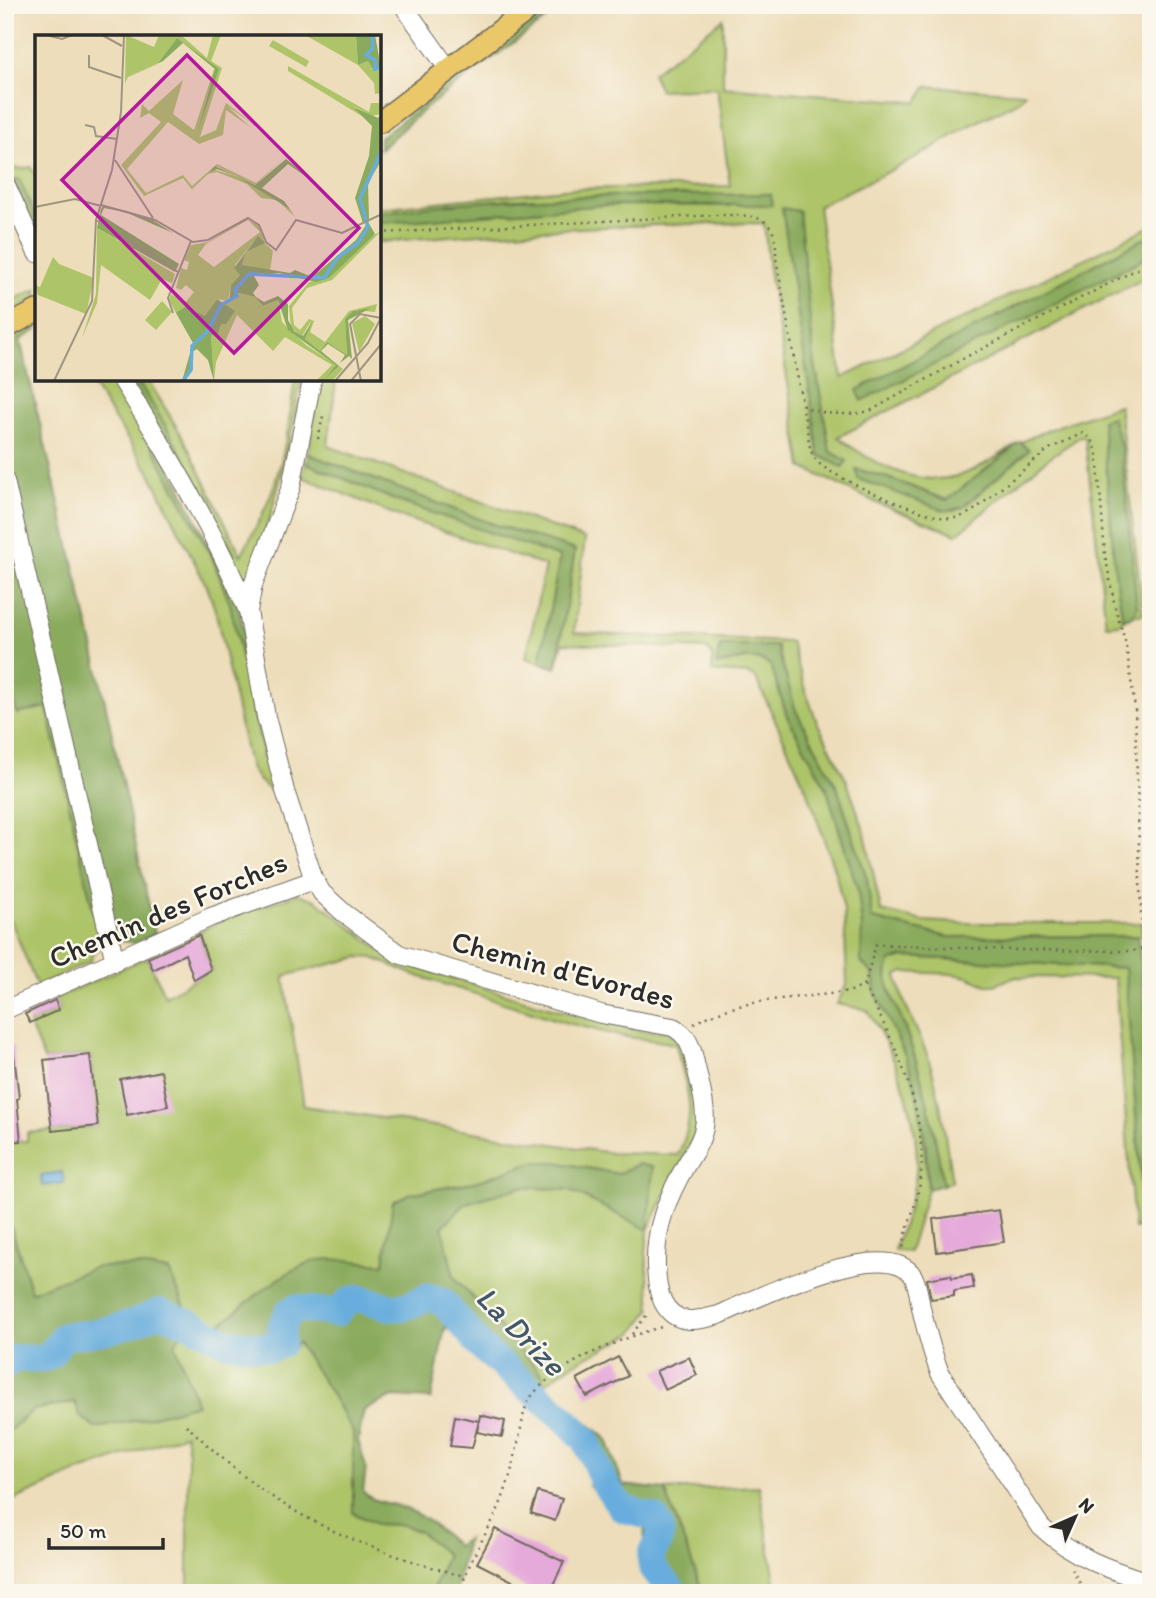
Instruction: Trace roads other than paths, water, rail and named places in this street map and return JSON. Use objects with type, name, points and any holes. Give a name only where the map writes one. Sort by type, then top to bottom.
[{"type":"main road","points":[[382,120],[534,5]]},
{"type":"main road","points":[[5,328],[35,312]]},
{"type":"street","points":[[403,5],[449,69]]},
{"type":"street","points":[[5,184],[35,249]]},
{"type":"street","name":"Chemin d'Evordes","points":[[123,382],[177,467],[248,611]]},
{"type":"street","name":"Chemin d'Evordes","points":[[312,382],[291,486],[253,584],[248,611],[269,730],[285,791],[314,880],[322,893],[399,954],[601,1014],[665,1026],[681,1032],[690,1044],[693,1054],[705,1117],[698,1146],[661,1216],[655,1245],[658,1291],[672,1314],[687,1320],[719,1315],[821,1273],[873,1263],[886,1262],[909,1270],[917,1285],[932,1353],[940,1373],[976,1432],[1041,1527],[1086,1560],[1151,1583]]},
{"type":"street","points":[[5,481],[115,962]]},
{"type":"street","name":"Chemin des Forches","points":[[5,1010],[211,917],[314,880]]},
{"type":"water","points":[[62,1172],[64,1183],[42,1186],[41,1175]]},
{"type":"waterway","name":"La Drize","points":[[5,1365],[16,1358],[41,1359],[49,1356],[64,1336],[113,1329],[159,1312],[187,1322],[227,1342],[273,1348],[281,1344],[281,1328],[289,1311],[296,1308],[336,1313],[349,1301],[358,1298],[392,1307],[405,1307],[427,1297],[434,1298],[444,1303],[483,1349],[586,1440],[604,1483],[622,1508],[655,1518],[660,1538],[652,1553],[652,1566],[674,1593]]}]
